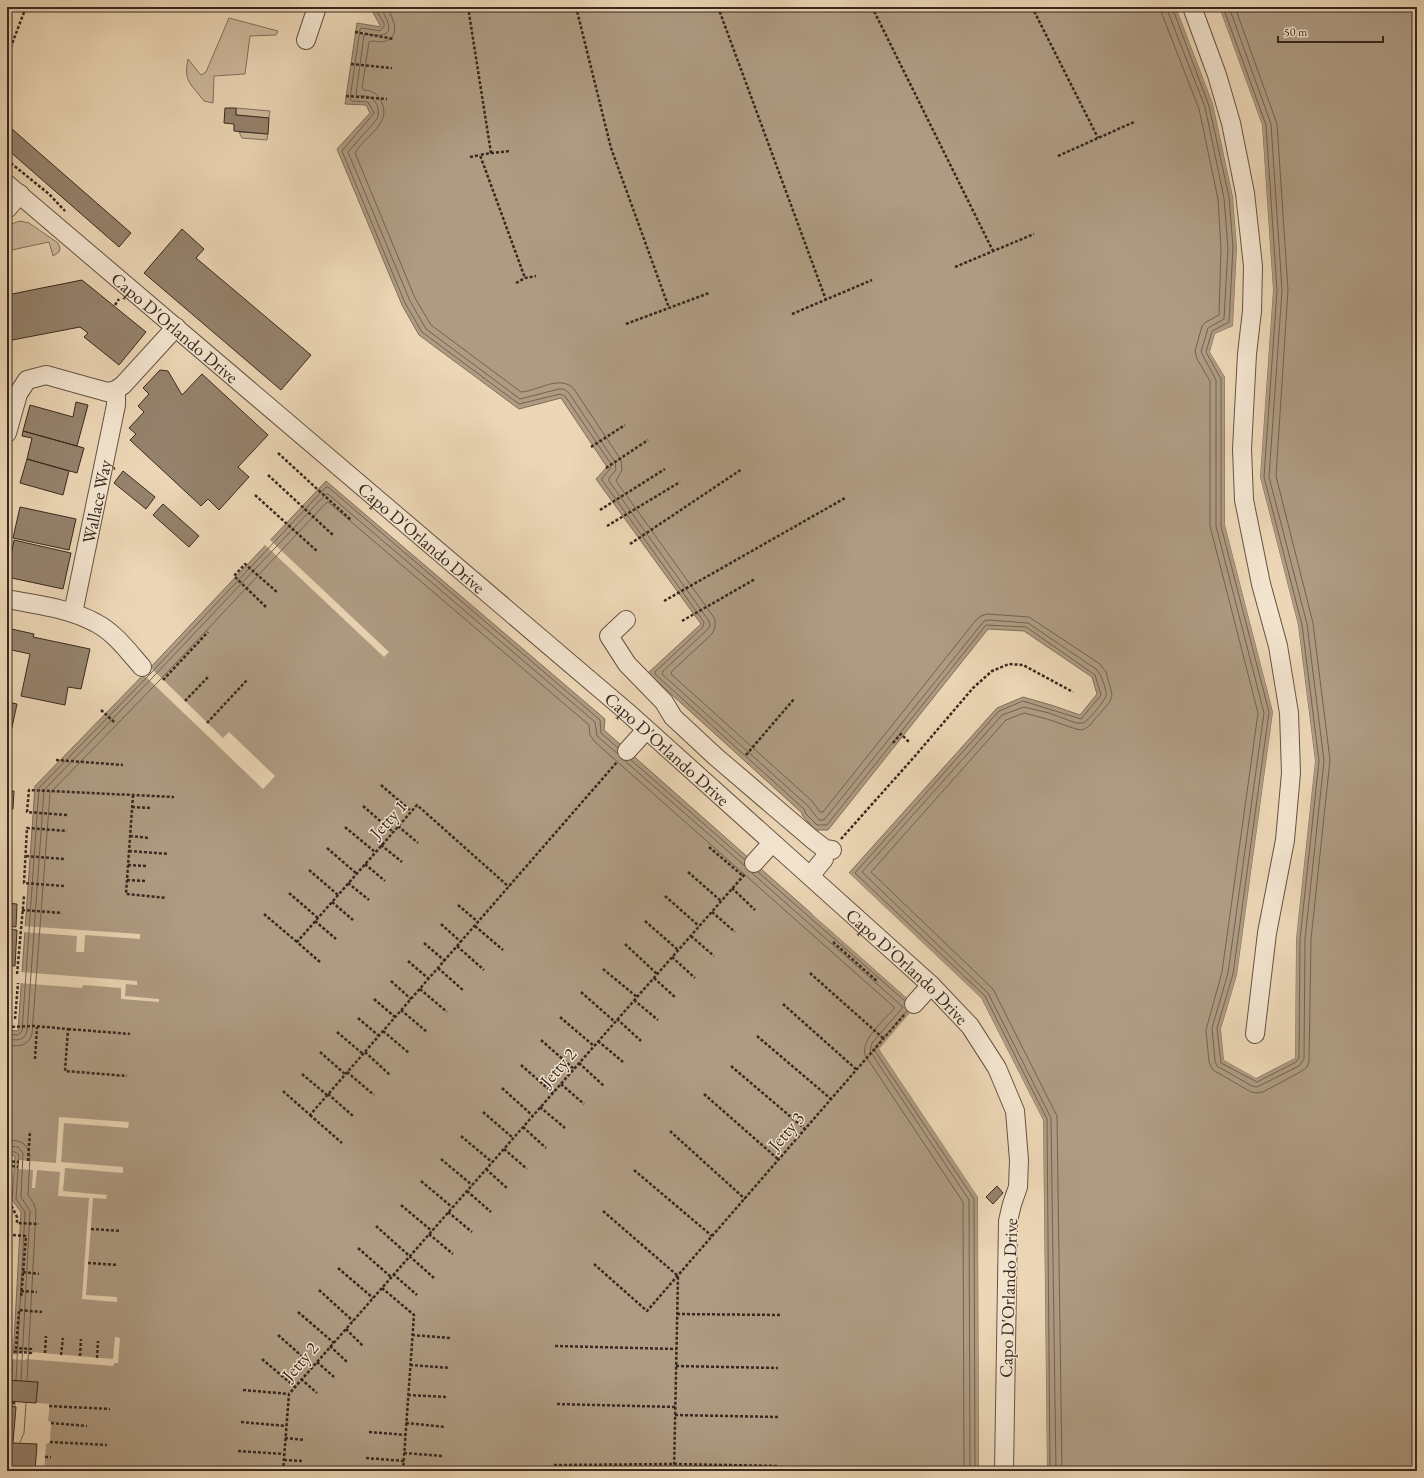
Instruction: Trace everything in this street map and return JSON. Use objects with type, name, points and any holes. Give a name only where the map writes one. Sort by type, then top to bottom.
[{"type":"street","points":[[306,40],[317,7]]},
{"type":"street","points":[[1192,7],[1217,75],[1231,123],[1245,192],[1253,266],[1252,311],[1247,354],[1242,449],[1244,500],[1261,584],[1278,646],[1289,713],[1291,773],[1285,840],[1267,933],[1255,1034]]},
{"type":"street","points":[[7,209],[13,189]]},
{"type":"street","name":"Capo D'Orlando Drive","points":[[13,189],[646,730],[931,985],[970,1026],[997,1068],[1015,1111],[1019,1160],[1018,1187],[1008,1221],[1004,1471]]},
{"type":"street","points":[[7,432],[18,394],[27,380],[46,375],[107,392],[116,390],[123,385],[176,327]]},
{"type":"street","name":"Wallace Way","points":[[72,613],[116,405],[116,390]]},
{"type":"street","points":[[7,599],[72,613],[97,623],[121,643],[142,667]]},
{"type":"street","points":[[626,620],[608,636],[627,664],[664,702],[672,717],[812,840],[825,849],[828,855],[810,876]]},
{"type":"street","points":[[627,750],[646,730]]},
{"type":"street","points":[[754,863],[772,843]]},
{"type":"street","points":[[914,1004],[931,985]]},
{"type":"path","points":[[7,57],[26,7]]},
{"type":"path","points":[[468,7],[491,153]]},
{"type":"path","points":[[576,7],[611,148],[669,308]]},
{"type":"path","points":[[718,7],[826,300]]},
{"type":"path","points":[[872,7],[993,251]]},
{"type":"path","points":[[1032,7],[1098,138]]},
{"type":"path","points":[[356,32],[394,39]]},
{"type":"path","points":[[351,64],[392,68]]},
{"type":"path","points":[[346,96],[387,99]]},
{"type":"path","points":[[1058,156],[1134,122]]},
{"type":"path","points":[[470,157],[510,151]]},
{"type":"path","points":[[480,155],[525,278]]},
{"type":"path","points":[[7,160],[9,161],[7,165]]},
{"type":"path","points":[[955,267],[1034,234]]},
{"type":"path","points":[[516,283],[525,278],[536,276]]},
{"type":"path","points":[[792,314],[872,280]]},
{"type":"path","points":[[626,324],[708,293]]},
{"type":"path","points":[[592,447],[625,425]]},
{"type":"path","points":[[606,468],[648,440]]},
{"type":"path","points":[[278,453],[351,520]]},
{"type":"path","points":[[600,510],[666,469]]},
{"type":"path","points":[[630,544],[742,469]]},
{"type":"path","points":[[268,475],[334,536]]},
{"type":"path","points":[[607,526],[680,482]]},
{"type":"path","points":[[255,495],[318,552]]},
{"type":"path","points":[[664,601],[845,498]]},
{"type":"path","points":[[266,607],[234,576],[238,571],[245,564],[278,593]]},
{"type":"path","points":[[682,621],[755,579]]},
{"type":"path","points":[[163,680],[208,632]]},
{"type":"path","points":[[828,855],[973,688],[992,671],[1009,664],[1023,665],[1072,692]]},
{"type":"path","points":[[184,701],[209,676]]},
{"type":"path","points":[[207,722],[247,680]]},
{"type":"path","points":[[746,755],[794,699]]},
{"type":"path","points":[[101,710],[114,722]]},
{"type":"path","points":[[893,743],[901,734],[909,742]]},
{"type":"path","points":[[310,1115],[627,750]]},
{"type":"path","points":[[56,760],[123,765]]},
{"type":"path","points":[[381,785],[411,811]]},
{"type":"path","points":[[68,815],[27,812],[29,790],[174,797]]},
{"type":"path","points":[[133,796],[126,894],[166,898]]},
{"type":"path","name":"Jetty 1","points":[[297,942],[417,805],[509,887]]},
{"type":"path","points":[[364,806],[393,832]]},
{"type":"path","points":[[132,807],[150,808]]},
{"type":"path","points":[[398,826],[418,843]]},
{"type":"path","points":[[345,827],[375,852]]},
{"type":"path","points":[[64,886],[24,883],[27,828],[67,831]]},
{"type":"path","points":[[130,836],[149,838]]},
{"type":"path","points":[[381,845],[402,862]]},
{"type":"path","points":[[708,847],[743,876]]},
{"type":"path","points":[[327,848],[357,874]]},
{"type":"path","points":[[129,851],[169,854]]},
{"type":"path","points":[[26,856],[64,859]]},
{"type":"path","name":"Jetty 2","points":[[283,1471],[289,1394],[754,863]]},
{"type":"path","points":[[365,864],[385,881]]},
{"type":"path","points":[[128,865],[146,866]]},
{"type":"path","points":[[309,870],[338,895]]},
{"type":"path","points":[[688,872],[721,901]]},
{"type":"path","points":[[127,880],[146,881]]},
{"type":"path","points":[[348,883],[369,900]]},
{"type":"path","points":[[732,888],[755,910]]},
{"type":"path","points":[[289,893],[318,918]]},
{"type":"path","points":[[17,974],[24,896]]},
{"type":"path","points":[[665,896],[699,926]]},
{"type":"path","points":[[332,902],[353,920]]},
{"type":"path","points":[[458,904],[478,922]]},
{"type":"path","points":[[22,910],[62,913]]},
{"type":"path","points":[[712,912],[735,932]]},
{"type":"path","points":[[264,914],[320,962]]},
{"type":"path","points":[[315,921],[336,939]]},
{"type":"path","points":[[645,921],[678,950]]},
{"type":"path","points":[[440,924],[461,942]]},
{"type":"path","points":[[475,926],[502,950]]},
{"type":"path","points":[[691,936],[714,956]]},
{"type":"path","points":[[833,942],[878,982]]},
{"type":"path","points":[[424,943],[445,961]]},
{"type":"path","points":[[625,944],[657,974]]},
{"type":"path","points":[[457,946],[484,970]]},
{"type":"path","points":[[672,957],[695,978]]},
{"type":"path","points":[[408,961],[429,979]]},
{"type":"path","points":[[438,968],[464,991]]},
{"type":"path","points":[[602,969],[636,997]]},
{"type":"path","points":[[810,973],[884,1039]]},
{"type":"path","points":[[654,978],[676,998]]},
{"type":"path","points":[[391,981],[411,999]]},
{"type":"path","points":[[15,1019],[18,982]]},
{"type":"path","points":[[420,989],[447,1012]]},
{"type":"path","points":[[581,992],[640,1041]]},
{"type":"path","points":[[374,999],[395,1017]]},
{"type":"path","points":[[634,1000],[658,1020]]},
{"type":"path","points":[[783,1004],[857,1070]]},
{"type":"path","name":"Jetty 3","points":[[594,1264],[647,1311],[914,1004]]},
{"type":"path","points":[[402,1010],[428,1032]]},
{"type":"path","points":[[358,1018],[379,1036]]},
{"type":"path","points":[[560,1018],[594,1046]]},
{"type":"path","points":[[7,1040],[8,1027],[37,1027],[130,1034]]},
{"type":"path","points":[[35,1059],[37,1027]]},
{"type":"path","points":[[68,1029],[65,1072],[126,1076]]},
{"type":"path","points":[[383,1031],[409,1053]]},
{"type":"path","points":[[338,1032],[390,1075]]},
{"type":"path","points":[[757,1036],[831,1099]]},
{"type":"path","points":[[541,1040],[574,1069]]},
{"type":"path","points":[[598,1041],[623,1062]]},
{"type":"path","points":[[320,1052],[374,1095]]},
{"type":"path","points":[[579,1063],[604,1086]]},
{"type":"path","points":[[521,1065],[553,1093]]},
{"type":"path","points":[[731,1066],[805,1129]]},
{"type":"path","points":[[302,1074],[353,1116]]},
{"type":"path","points":[[560,1084],[584,1104]]},
{"type":"path","points":[[502,1088],[533,1116]]},
{"type":"path","points":[[283,1091],[342,1143]]},
{"type":"path","points":[[704,1094],[779,1160]]},
{"type":"path","points":[[540,1107],[565,1128]]},
{"type":"path","points":[[483,1112],[513,1138]]},
{"type":"path","points":[[523,1127],[546,1148]]},
{"type":"path","points":[[28,1161],[30,1131]]},
{"type":"path","points":[[670,1132],[745,1199]]},
{"type":"path","points":[[461,1136],[492,1162]]},
{"type":"path","points":[[504,1149],[527,1169]]},
{"type":"path","points":[[441,1159],[472,1185]]},
{"type":"path","points":[[7,1161],[19,1162]]},
{"type":"path","points":[[7,1165],[18,1167]]},
{"type":"path","points":[[486,1169],[508,1189]]},
{"type":"path","points":[[634,1170],[712,1236]]},
{"type":"path","points":[[421,1181],[452,1208]]},
{"type":"path","points":[[466,1191],[491,1212]]},
{"type":"path","points":[[7,1197],[17,1217],[17,1223],[39,1224]]},
{"type":"path","points":[[401,1205],[432,1231]]},
{"type":"path","points":[[603,1211],[678,1276],[674,1471]]},
{"type":"path","points":[[448,1212],[472,1232]]},
{"type":"path","points":[[376,1226],[434,1278]]},
{"type":"path","points":[[91,1229],[121,1231]]},
{"type":"path","points":[[429,1234],[454,1254]]},
{"type":"path","points":[[13,1235],[26,1236],[21,1298]]},
{"type":"path","points":[[358,1248],[391,1277]]},
{"type":"path","points":[[88,1263],[118,1265]]},
{"type":"path","points":[[338,1268],[372,1298]]},
{"type":"path","points":[[23,1272],[39,1274]]},
{"type":"path","points":[[394,1274],[417,1295]]},
{"type":"path","points":[[382,1288],[414,1315],[403,1471]]},
{"type":"path","points":[[318,1290],[353,1321]]},
{"type":"path","points":[[21,1291],[37,1292]]},
{"type":"path","points":[[10,1336],[9,1351],[31,1353],[31,1349],[16,1348],[19,1310],[42,1312]]},
{"type":"path","points":[[298,1312],[334,1343]]},
{"type":"path","points":[[677,1314],[780,1316]]},
{"type":"path","points":[[346,1329],[363,1346]]},
{"type":"path","points":[[278,1335],[313,1366]]},
{"type":"path","points":[[412,1335],[450,1338]]},
{"type":"path","points":[[45,1353],[46,1336]]},
{"type":"path","points":[[61,1354],[63,1338]]},
{"type":"path","points":[[80,1356],[81,1339]]},
{"type":"path","points":[[97,1358],[98,1341]]},
{"type":"path","points":[[330,1346],[347,1362]]},
{"type":"path","points":[[555,1346],[676,1349]]},
{"type":"path","points":[[262,1359],[295,1387]]},
{"type":"path","points":[[317,1362],[334,1376]]},
{"type":"path","points":[[410,1365],[450,1368]]},
{"type":"path","points":[[676,1366],[778,1368]]},
{"type":"path","points":[[301,1379],[317,1393]]},
{"type":"path","points":[[243,1390],[289,1394]]},
{"type":"path","points":[[408,1395],[448,1398]]},
{"type":"path","points":[[7,1402],[16,1403]]},
{"type":"path","points":[[558,1404],[675,1407]]},
{"type":"path","points":[[50,1406],[110,1409]]},
{"type":"path","points":[[675,1415],[779,1417]]},
{"type":"path","points":[[241,1422],[286,1426]]},
{"type":"path","points":[[51,1423],[87,1426]]},
{"type":"path","points":[[406,1423],[445,1427]]},
{"type":"path","points":[[369,1432],[406,1435]]},
{"type":"path","points":[[285,1438],[304,1440]]},
{"type":"path","points":[[50,1442],[107,1445]]},
{"type":"path","points":[[238,1452],[284,1454]]},
{"type":"path","points":[[404,1453],[443,1456]]},
{"type":"path","points":[[45,1457],[51,1457]]},
{"type":"path","points":[[366,1458],[404,1461]]},
{"type":"path","points":[[284,1460],[303,1461]]},
{"type":"path","points":[[554,1465],[674,1464],[779,1466]]},
{"type":"shaded area","points":[[229,18],[278,31],[276,35],[250,36],[245,74],[214,76],[213,103],[204,101],[189,82],[187,77],[188,59],[201,75],[206,72]]},
{"type":"shaded area","points":[[236,108],[270,111],[269,118],[236,115]]},
{"type":"shaded area","points":[[239,132],[268,134],[267,140],[242,138]]},
{"type":"shaded area","points":[[20,221],[29,223],[58,243],[60,248],[59,252],[53,256],[49,242],[7,251],[7,227]]},
{"type":"water","points":[[370,7],[1176,7],[1213,104],[1233,197],[1237,247],[1233,326],[1215,334],[1210,352],[1225,377],[1225,525],[1273,712],[1237,975],[1221,1029],[1224,1060],[1257,1078],[1295,1058],[1296,939],[1315,761],[1298,625],[1260,477],[1273,290],[1262,125],[1219,7],[1417,7],[1417,1471],[1047,1471],[1043,1120],[981,998],[849,873],[997,708],[1023,697],[1080,715],[1097,694],[1092,677],[1024,631],[988,629],[828,830],[815,830],[802,815],[802,813],[648,673],[701,624],[596,479],[607,467],[561,398],[519,409],[419,335],[402,305],[337,149],[370,113],[366,105],[345,104],[357,23],[381,27]]},
{"type":"water","points":[[326,481],[605,719],[604,730],[917,1007],[879,1049],[978,1197],[979,1471],[7,1471],[21,1212],[12,1200],[15,1156],[7,1155],[7,1030],[18,1031],[35,786],[148,670]]},
{"type":"pier","points":[[1176,7],[1178,7],[1215,104],[1235,196],[1239,247],[1235,326],[1216,335],[1212,352],[1227,377],[1227,524],[1275,712],[1239,976],[1223,1029],[1226,1059],[1257,1076],[1293,1057],[1294,938],[1313,761],[1296,626],[1258,478],[1271,290],[1260,126],[1217,7],[1219,7],[1262,125],[1273,290],[1260,477],[1298,625],[1315,761],[1296,939],[1295,1058],[1256,1078],[1224,1060],[1221,1029],[1237,975],[1273,712],[1225,525],[1225,377],[1210,352],[1215,334],[1233,326],[1237,247],[1233,197],[1213,104]]},
{"type":"pier","points":[[269,539],[389,652],[384,657],[264,544]]},
{"type":"pier","points":[[149,666],[223,738],[229,732],[275,776],[263,789],[142,673]]},
{"type":"pier","points":[[849,873],[981,998],[1043,1120],[1047,1471],[1045,1471],[1041,1121],[980,999],[848,875]]},
{"type":"pier","points":[[814,913],[915,1003],[918,1008],[881,1050],[980,1197],[981,1471],[979,1471],[978,1197],[879,1049],[916,1006],[812,914]]},
{"type":"pier","points":[[23,926],[140,934],[140,939],[85,935],[84,952],[76,952],[77,936],[23,932]]},
{"type":"pier","points":[[20,972],[137,981],[137,985],[126,984],[125,996],[159,999],[159,1002],[121,999],[121,988],[83,985],[82,988],[19,983]]},
{"type":"pier","points":[[59,1117],[129,1122],[128,1128],[64,1123],[61,1162],[123,1167],[123,1173],[65,1168],[63,1191],[107,1195],[106,1199],[93,1198],[86,1295],[117,1297],[117,1302],[82,1299],[89,1198],[58,1196],[60,1172],[37,1170],[35,1188],[32,1188],[33,1170],[18,1169],[19,1160],[56,1163]]},
{"type":"pier","points":[[115,1337],[120,1338],[118,1363],[114,1363],[113,1366],[11,1359],[11,1354],[18,1355],[19,1352],[31,1352],[113,1359]]},
{"type":"pier","points":[[16,1401],[50,1404],[48,1421],[51,1422],[50,1442],[46,1444],[44,1471],[35,1471],[37,1444],[13,1443]]},
{"type":"building","points":[[225,108],[236,108],[236,115],[269,118],[268,134],[234,131],[234,124],[224,123]]},
{"type":"building","points":[[12,129],[131,233],[119,247],[7,149],[7,135]]},
{"type":"building","points":[[182,229],[204,249],[196,258],[311,355],[281,390],[144,273]]},
{"type":"building","points":[[82,280],[146,332],[119,365],[84,337],[88,333],[80,327],[7,341],[7,295]]},
{"type":"building","points":[[160,370],[168,371],[182,395],[202,374],[268,435],[238,467],[249,477],[219,510],[208,499],[201,506],[130,440],[136,434],[129,428],[144,412],[138,406],[149,394],[143,388]]},
{"type":"building","points":[[76,402],[88,405],[77,446],[23,431],[30,405],[73,417]]},
{"type":"building","points":[[23,431],[84,448],[77,473],[27,459],[32,438],[22,436]]},
{"type":"building","points":[[27,459],[69,471],[63,495],[20,483]]},
{"type":"building","points":[[123,471],[155,497],[146,509],[114,483]]},
{"type":"building","points":[[163,504],[199,536],[189,547],[153,515]]},
{"type":"building","points":[[20,507],[76,519],[69,550],[13,538]]},
{"type":"building","points":[[14,540],[71,553],[63,589],[7,577]]},
{"type":"building","points":[[7,628],[34,634],[33,637],[90,649],[81,689],[68,687],[65,705],[21,696],[30,654],[7,649]]},
{"type":"building","points":[[7,702],[17,704],[9,741],[7,741]]},
{"type":"building","points":[[7,791],[14,791],[13,809],[7,808]]},
{"type":"building","points":[[7,903],[17,904],[16,927],[7,926]]},
{"type":"building","points":[[7,929],[17,930],[15,966],[7,965]]},
{"type":"building","points":[[997,1186],[1003,1193],[993,1204],[986,1197]]},
{"type":"building","points":[[7,1380],[38,1382],[36,1403],[7,1401]]},
{"type":"building","points":[[7,1406],[16,1407],[13,1443],[37,1444],[35,1471],[7,1471]]}]
